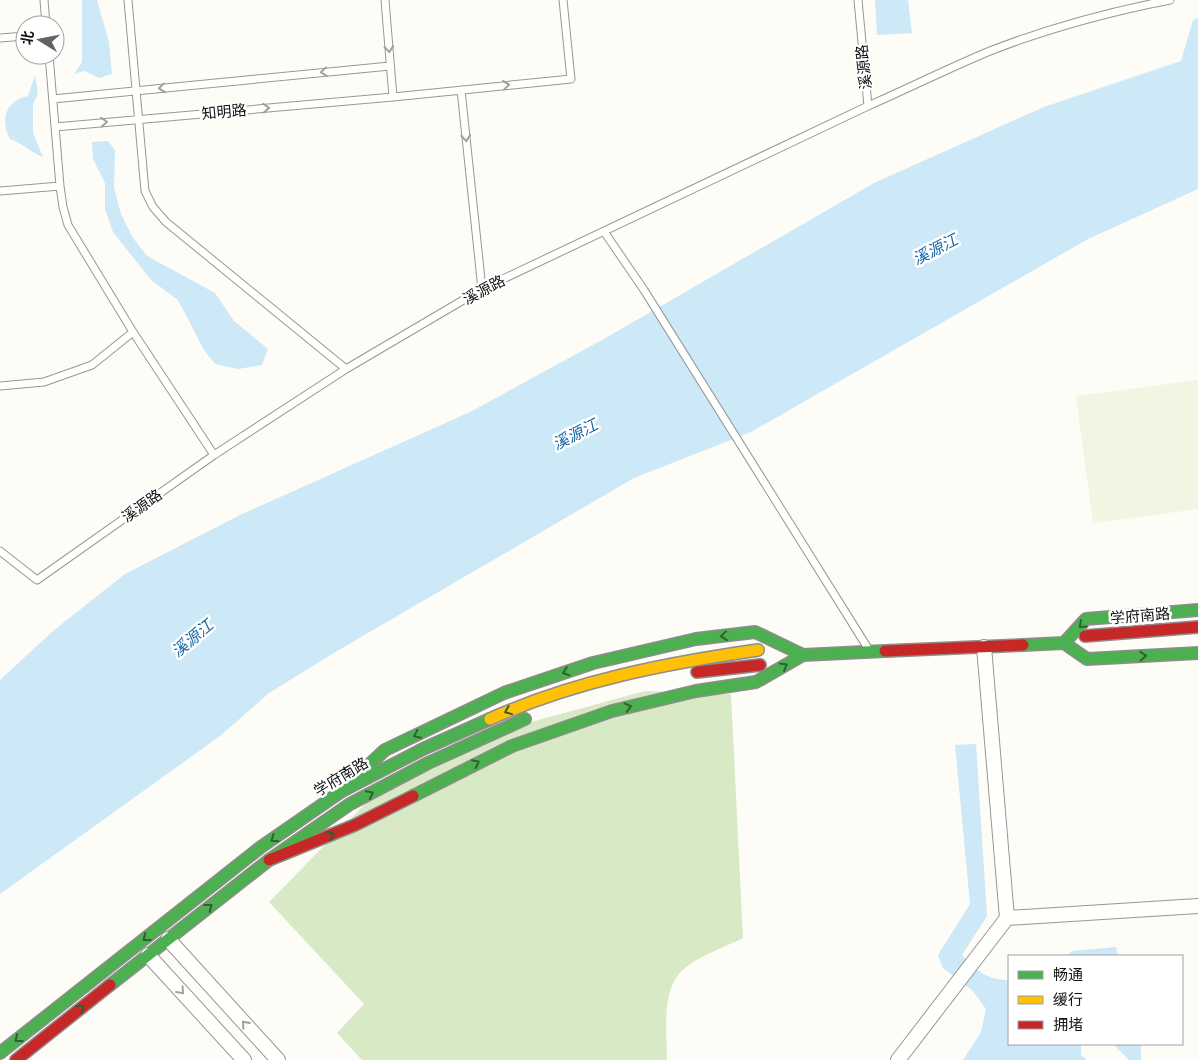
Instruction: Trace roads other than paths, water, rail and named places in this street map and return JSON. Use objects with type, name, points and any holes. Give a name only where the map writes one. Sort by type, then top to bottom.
[{"type":"main road","points":[[1064,643],[1086,619],[1198,610]]},
{"type":"main road","name":"学府南路","points":[[1085,636],[1198,627]]},
{"type":"main road","points":[[342,791],[384,750],[504,693],[593,663],[696,639],[755,632],[803,655]]},
{"type":"main road","name":"学府南路","points":[[1086,649],[1170,642]]},
{"type":"main road","points":[[269,860],[354,825],[512,746],[612,711],[696,690],[756,682],[803,655],[1064,643],[1087,659],[1198,653]]},
{"type":"main road","name":"学府南路","points":[[0,1053],[261,847],[342,791],[423,749],[510,710],[602,680],[692,659],[758,650]]},
{"type":"main road","points":[[688,674],[760,665]]},
{"type":"main road","name":"学府南路","points":[[16,1060],[269,860],[350,804],[428,763],[514,723],[532,717]]},
{"type":"street","points":[[898,1060],[1007,918],[984,647]]},
{"type":"street","points":[[1007,918],[1198,906]]},
{"type":"street","points":[[168,939],[278,1060]]},
{"type":"street","points":[[148,955],[244,1060]]},
{"type":"lane","points":[[44,0],[45,15]]},
{"type":"lane","points":[[128,0],[145,191],[153,207],[166,222],[346,369]]},
{"type":"lane","points":[[385,0],[393,97]]},
{"type":"lane","name":"知明路","points":[[55,127],[571,79],[563,0]]},
{"type":"lane","name":"溪源路","points":[[0,551],[37,580],[214,456],[346,369],[482,289],[868,106],[858,0]]},
{"type":"lane","points":[[868,106],[990,51],[1067,24],[1113,11],[1170,0]]},
{"type":"lane","points":[[0,38],[15,37]]},
{"type":"lane","points":[[50,65],[60,186],[68,225],[132,332],[214,456]]},
{"type":"lane","name":"知明路","points":[[53,99],[390,66]]},
{"type":"lane","points":[[461,90],[482,289]]},
{"type":"lane","points":[[0,192],[60,186]]},
{"type":"lane","points":[[605,232],[644,290],[870,652]]},
{"type":"lane","points":[[0,386],[44,382],[92,365],[132,332]]},
{"type":"water","points":[[82,0],[97,0],[109,42],[112,74],[99,78],[84,71],[74,74],[82,62]]},
{"type":"water","points":[[875,0],[908,0],[912,33],[877,35]]},
{"type":"water","name":"溪源江","points":[[1198,18],[1198,189],[1088,239],[751,432],[634,478],[337,651],[269,693],[220,736],[0,894],[0,680],[53,631],[125,574],[242,514],[470,412],[602,340],[874,183],[1044,107],[1181,61],[1193,20]]},
{"type":"water","points":[[35,75],[38,94],[33,104],[33,133],[43,157],[10,139],[5,125],[5,118],[10,107],[14,102],[28,96]]},
{"type":"water","points":[[108,141],[115,150],[114,188],[121,214],[133,238],[147,256],[215,293],[234,321],[268,349],[262,365],[238,369],[215,364],[204,350],[178,300],[151,280],[113,232],[105,209],[105,183],[93,159],[92,142]]},
{"type":"water","points":[[976,744],[987,916],[962,955],[983,974],[1001,980],[1008,980],[1008,1045],[1081,1045],[1081,1055],[1087,1060],[963,1060],[981,1032],[986,1009],[972,990],[943,968],[938,955],[970,904],[955,745]]},
{"type":"water","points":[[1116,947],[1118,955],[1067,955],[1072,951]]},
{"type":"water","points":[[1114,1045],[1141,1045],[1141,1060],[1129,1060]]}]
